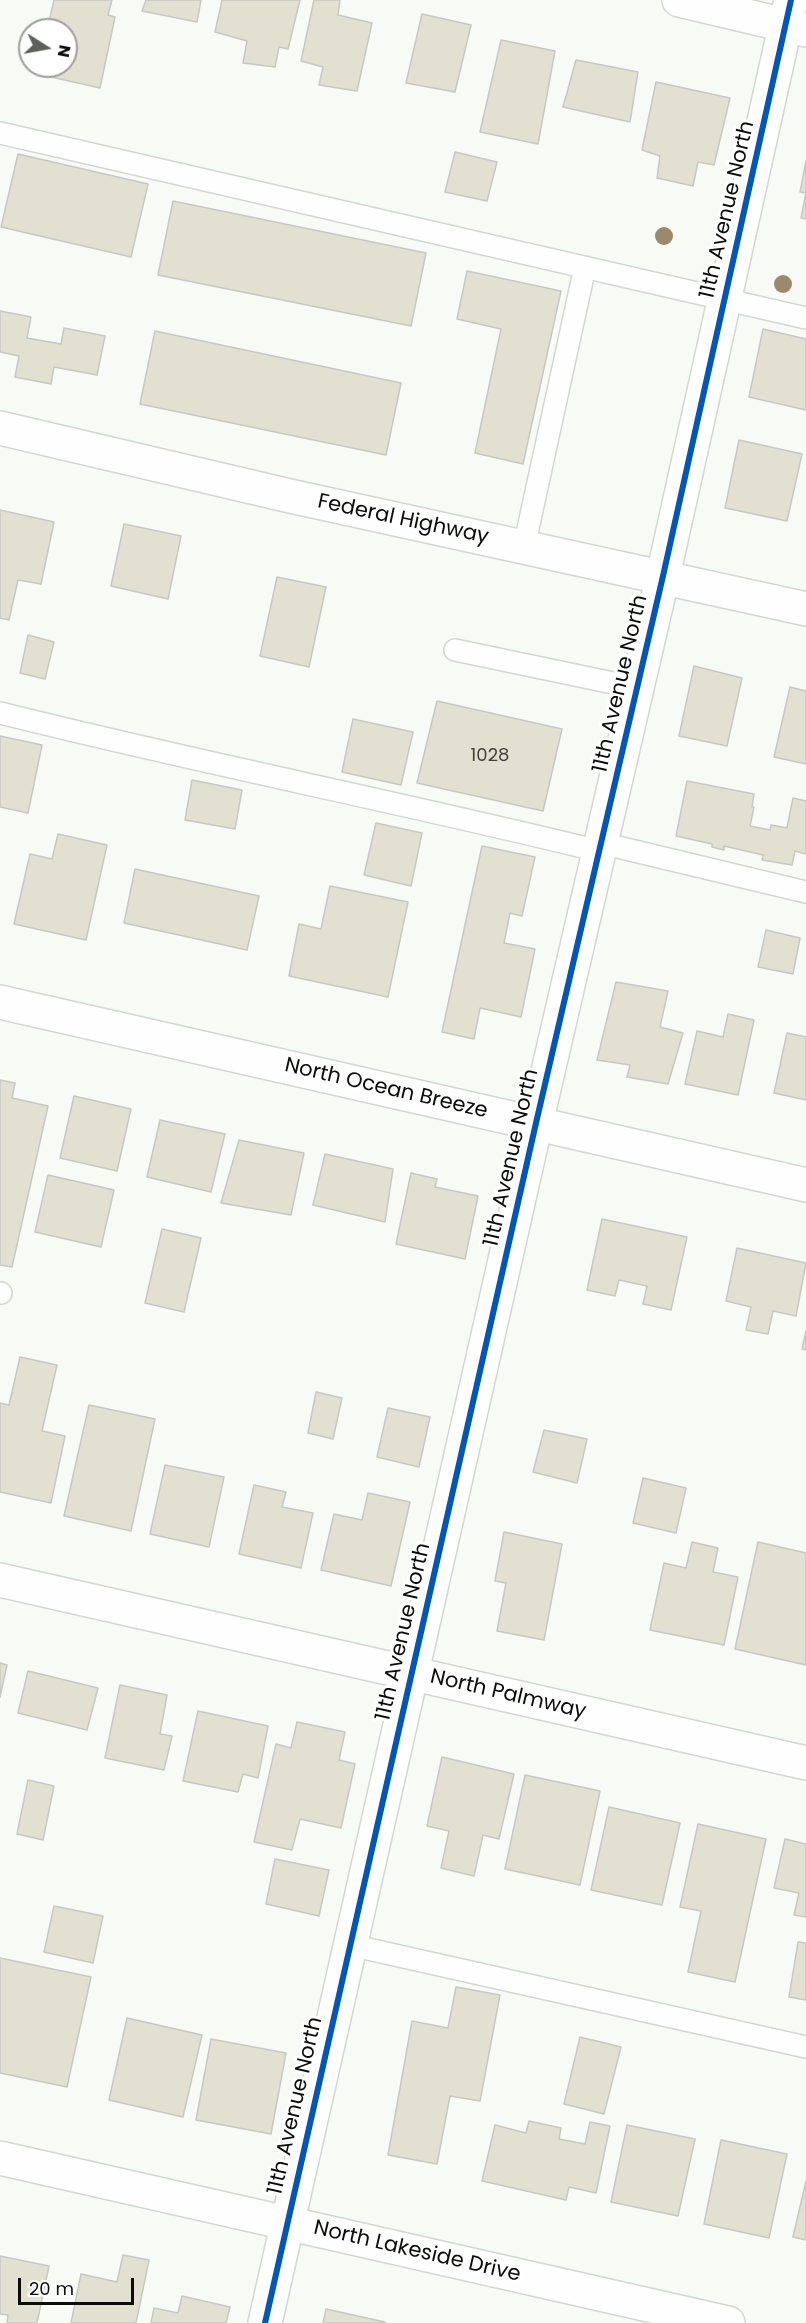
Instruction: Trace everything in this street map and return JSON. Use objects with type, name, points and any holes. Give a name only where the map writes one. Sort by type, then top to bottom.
[{"type":"street","points":[[679,0],[794,18]]},
{"type":"street","name":"11th Avenue North","points":[[265,2323],[724,299],[794,18]]},
{"type":"street","name":"Federal Highway","points":[[0,428],[290,496],[806,609]]},
{"type":"street","name":"North Ocean Breeze","points":[[0,1002],[806,1185]]},
{"type":"street","name":"North Palmway","points":[[0,1580],[806,1763]]},
{"type":"street","name":"North Lakeside Drive","points":[[0,2158],[728,2323]]},
{"type":"lane","points":[[0,133],[806,318]]},
{"type":"lane","points":[[524,547],[585,267]]},
{"type":"lane","points":[[455,651],[637,688]]},
{"type":"lane","points":[[0,713],[81,734],[806,892]]},
{"type":"lane","points":[[350,1945],[806,2047]]},
{"type":"building","points":[[54,0],[112,0],[108,15],[115,17],[100,88],[56,78],[78,78],[78,18],[50,18]]},
{"type":"building","points":[[146,0],[201,0],[197,22],[142,11]]},
{"type":"building","points":[[222,0],[300,0],[288,49],[279,47],[275,67],[243,63],[247,41],[215,32]]},
{"type":"building","points":[[314,0],[340,0],[338,15],[372,23],[357,91],[319,85],[323,67],[301,61]]},
{"type":"building","points":[[422,14],[471,25],[455,92],[406,83]]},
{"type":"building","points":[[501,40],[555,51],[538,144],[480,132]]},
{"type":"building","points":[[576,60],[638,72],[630,122],[563,107]]},
{"type":"building","points":[[656,82],[730,98],[714,165],[698,162],[693,186],[657,178],[660,156],[642,150]]},
{"type":"building","points":[[455,152],[497,162],[487,201],[445,192]]},
{"type":"building","points":[[18,154],[148,184],[131,257],[1,227]]},
{"type":"building","points":[[806,161],[806,193],[800,192]]},
{"type":"building","points":[[806,193],[806,219],[801,218]]},
{"type":"building","points":[[173,201],[426,253],[411,326],[158,275]]},
{"type":"building","points":[[467,271],[561,291],[523,464],[475,453],[501,329],[457,319]]},
{"type":"building","points":[[0,311],[31,317],[27,338],[61,344],[64,328],[105,336],[97,375],[54,367],[51,384],[15,377],[19,356],[0,352]]},
{"type":"building","points":[[763,329],[806,339],[806,410],[749,397]]},
{"type":"building","points":[[155,331],[401,383],[386,455],[140,404]]},
{"type":"building","points":[[739,440],[802,454],[787,521],[725,508]]},
{"type":"building","points":[[0,510],[54,522],[41,584],[18,580],[9,620],[0,618]]},
{"type":"building","points":[[124,524],[181,536],[168,599],[111,586]]},
{"type":"building","points":[[277,577],[326,587],[309,667],[260,656]]},
{"type":"building","points":[[28,635],[54,642],[45,679],[20,673]]},
{"type":"building","points":[[694,666],[742,678],[727,746],[679,736]]},
{"type":"building","points":[[790,687],[806,691],[806,764],[774,757]]},
{"type":"building","points":[[437,701],[562,729],[543,811],[417,783]]},
{"type":"building","points":[[353,719],[413,732],[401,785],[342,772]]},
{"type":"building","points":[[0,736],[42,745],[28,813],[0,807]]},
{"type":"building","points":[[192,780],[242,790],[235,829],[185,820]]},
{"type":"building","points":[[687,781],[754,794],[750,826],[770,830],[771,825],[787,828],[793,798],[806,801],[806,854],[795,851],[792,865],[762,860],[763,855],[724,846],[724,850],[712,847],[712,844],[676,836]]},
{"type":"building","points":[[376,823],[422,833],[411,886],[364,875]]},
{"type":"building","points":[[58,834],[107,845],[86,940],[14,924],[30,854],[52,859]]},
{"type":"building","points":[[482,846],[535,857],[522,916],[510,913],[504,943],[535,949],[521,1017],[480,1008],[474,1039],[442,1032]]},
{"type":"building","points":[[135,869],[259,896],[247,950],[124,923]]},
{"type":"building","points":[[330,886],[408,902],[388,997],[289,976],[299,924],[321,929]]},
{"type":"building","points":[[766,930],[800,938],[793,974],[758,967]]},
{"type":"building","points":[[616,982],[668,991],[660,1027],[683,1033],[668,1084],[627,1077],[630,1065],[597,1060]]},
{"type":"building","points":[[728,1014],[754,1020],[738,1095],[685,1084],[697,1031],[723,1037]]},
{"type":"building","points":[[787,1033],[806,1037],[806,1100],[774,1093]]},
{"type":"building","points":[[0,1080],[15,1083],[12,1098],[48,1106],[12,1267],[0,1265]]},
{"type":"building","points":[[74,1096],[131,1109],[117,1171],[60,1158]]},
{"type":"building","points":[[160,1120],[225,1134],[211,1192],[147,1177]]},
{"type":"building","points":[[239,1140],[304,1153],[291,1215],[221,1203]]},
{"type":"building","points":[[325,1154],[393,1169],[385,1222],[313,1205]]},
{"type":"building","points":[[411,1173],[437,1179],[435,1187],[478,1196],[465,1259],[396,1244]]},
{"type":"building","points":[[48,1175],[114,1190],[101,1247],[35,1232]]},
{"type":"building","points":[[602,1219],[687,1237],[671,1310],[643,1304],[647,1286],[619,1280],[615,1296],[587,1290]]},
{"type":"building","points":[[162,1229],[201,1238],[184,1312],[145,1303]]},
{"type":"building","points":[[737,1248],[806,1263],[796,1316],[773,1311],[768,1334],[746,1330],[751,1307],[726,1301]]},
{"type":"building","points":[[806,1331],[806,1350],[802,1349]]},
{"type":"building","points":[[20,1357],[57,1365],[42,1431],[65,1436],[51,1503],[0,1492],[0,1403],[9,1405]]},
{"type":"building","points":[[316,1392],[342,1398],[333,1439],[308,1433]]},
{"type":"building","points":[[89,1405],[155,1419],[131,1531],[64,1516]]},
{"type":"building","points":[[388,1408],[430,1417],[419,1467],[377,1457]]},
{"type":"building","points":[[544,1430],[587,1439],[577,1483],[533,1472]]},
{"type":"building","points":[[165,1465],[224,1477],[209,1547],[150,1534]]},
{"type":"building","points":[[643,1478],[686,1488],[676,1533],[633,1523]]},
{"type":"building","points":[[254,1485],[286,1492],[282,1507],[313,1513],[301,1568],[239,1554]]},
{"type":"building","points":[[368,1493],[410,1502],[391,1586],[321,1570],[334,1514],[362,1520]]},
{"type":"building","points":[[504,1532],[562,1544],[544,1640],[497,1631],[506,1583],[495,1581]]},
{"type":"building","points":[[692,1542],[718,1548],[713,1572],[738,1577],[724,1645],[650,1630],[664,1563],[686,1568]]},
{"type":"building","points":[[758,1542],[806,1553],[806,1665],[735,1649]]},
{"type":"building","points":[[0,1663],[7,1665],[0,1697]]},
{"type":"building","points":[[28,1671],[98,1688],[87,1730],[18,1713]]},
{"type":"building","points":[[120,1685],[167,1695],[160,1734],[172,1736],[164,1770],[105,1758]]},
{"type":"building","points":[[198,1711],[268,1726],[258,1778],[243,1774],[238,1792],[183,1781]]},
{"type":"building","points":[[297,1722],[345,1732],[339,1760],[355,1764],[341,1828],[300,1819],[292,1850],[254,1842],[276,1744],[291,1748]]},
{"type":"building","points":[[442,1757],[514,1774],[499,1839],[483,1835],[474,1876],[441,1868],[449,1831],[427,1826]]},
{"type":"building","points":[[525,1775],[600,1791],[580,1885],[505,1869]]},
{"type":"building","points":[[28,1780],[54,1786],[43,1840],[17,1834]]},
{"type":"building","points":[[609,1807],[680,1823],[662,1905],[591,1890]]},
{"type":"building","points":[[698,1824],[766,1839],[735,1982],[688,1972],[701,1911],[680,1907]]},
{"type":"building","points":[[785,1839],[806,1844],[806,1917],[794,1915],[799,1893],[774,1888]]},
{"type":"building","points":[[275,1859],[329,1870],[319,1916],[266,1904]]},
{"type":"building","points":[[54,1906],[103,1916],[93,1963],[44,1952]]},
{"type":"building","points":[[798,1942],[806,1943],[806,2000],[789,1997]]},
{"type":"building","points":[[0,1958],[91,1977],[67,2087],[0,2073]]},
{"type":"building","points":[[456,1987],[500,1995],[480,2101],[450,2096],[437,2164],[388,2155],[412,2021],[448,2028]]},
{"type":"building","points":[[127,2018],[202,2035],[183,2117],[109,2100]]},
{"type":"building","points":[[580,2037],[621,2047],[604,2114],[564,2104]]},
{"type":"building","points":[[211,2039],[286,2053],[271,2134],[196,2120]]},
{"type":"building","points":[[529,2121],[561,2128],[559,2139],[585,2144],[590,2122],[610,2126],[596,2193],[569,2187],[566,2200],[482,2181],[495,2125],[526,2133]]},
{"type":"building","points":[[627,2125],[695,2139],[678,2216],[611,2202]]},
{"type":"building","points":[[721,2140],[787,2154],[769,2238],[704,2224]]},
{"type":"building","points":[[806,2181],[806,2240],[793,2237]]},
{"type":"building","points":[[123,2255],[149,2260],[136,2323],[71,2323],[81,2274],[117,2282]]},
{"type":"building","points":[[0,2256],[49,2266],[37,2323],[7,2323],[8,2315],[0,2314]]},
{"type":"building","points":[[182,2296],[230,2307],[226,2323],[151,2323],[154,2308],[178,2313]]},
{"type":"building","points":[[326,2309],[385,2322],[323,2323]]},
{"type":"cycle path","points":[[265,2323],[536,1123],[663,576],[791,0]]}]
